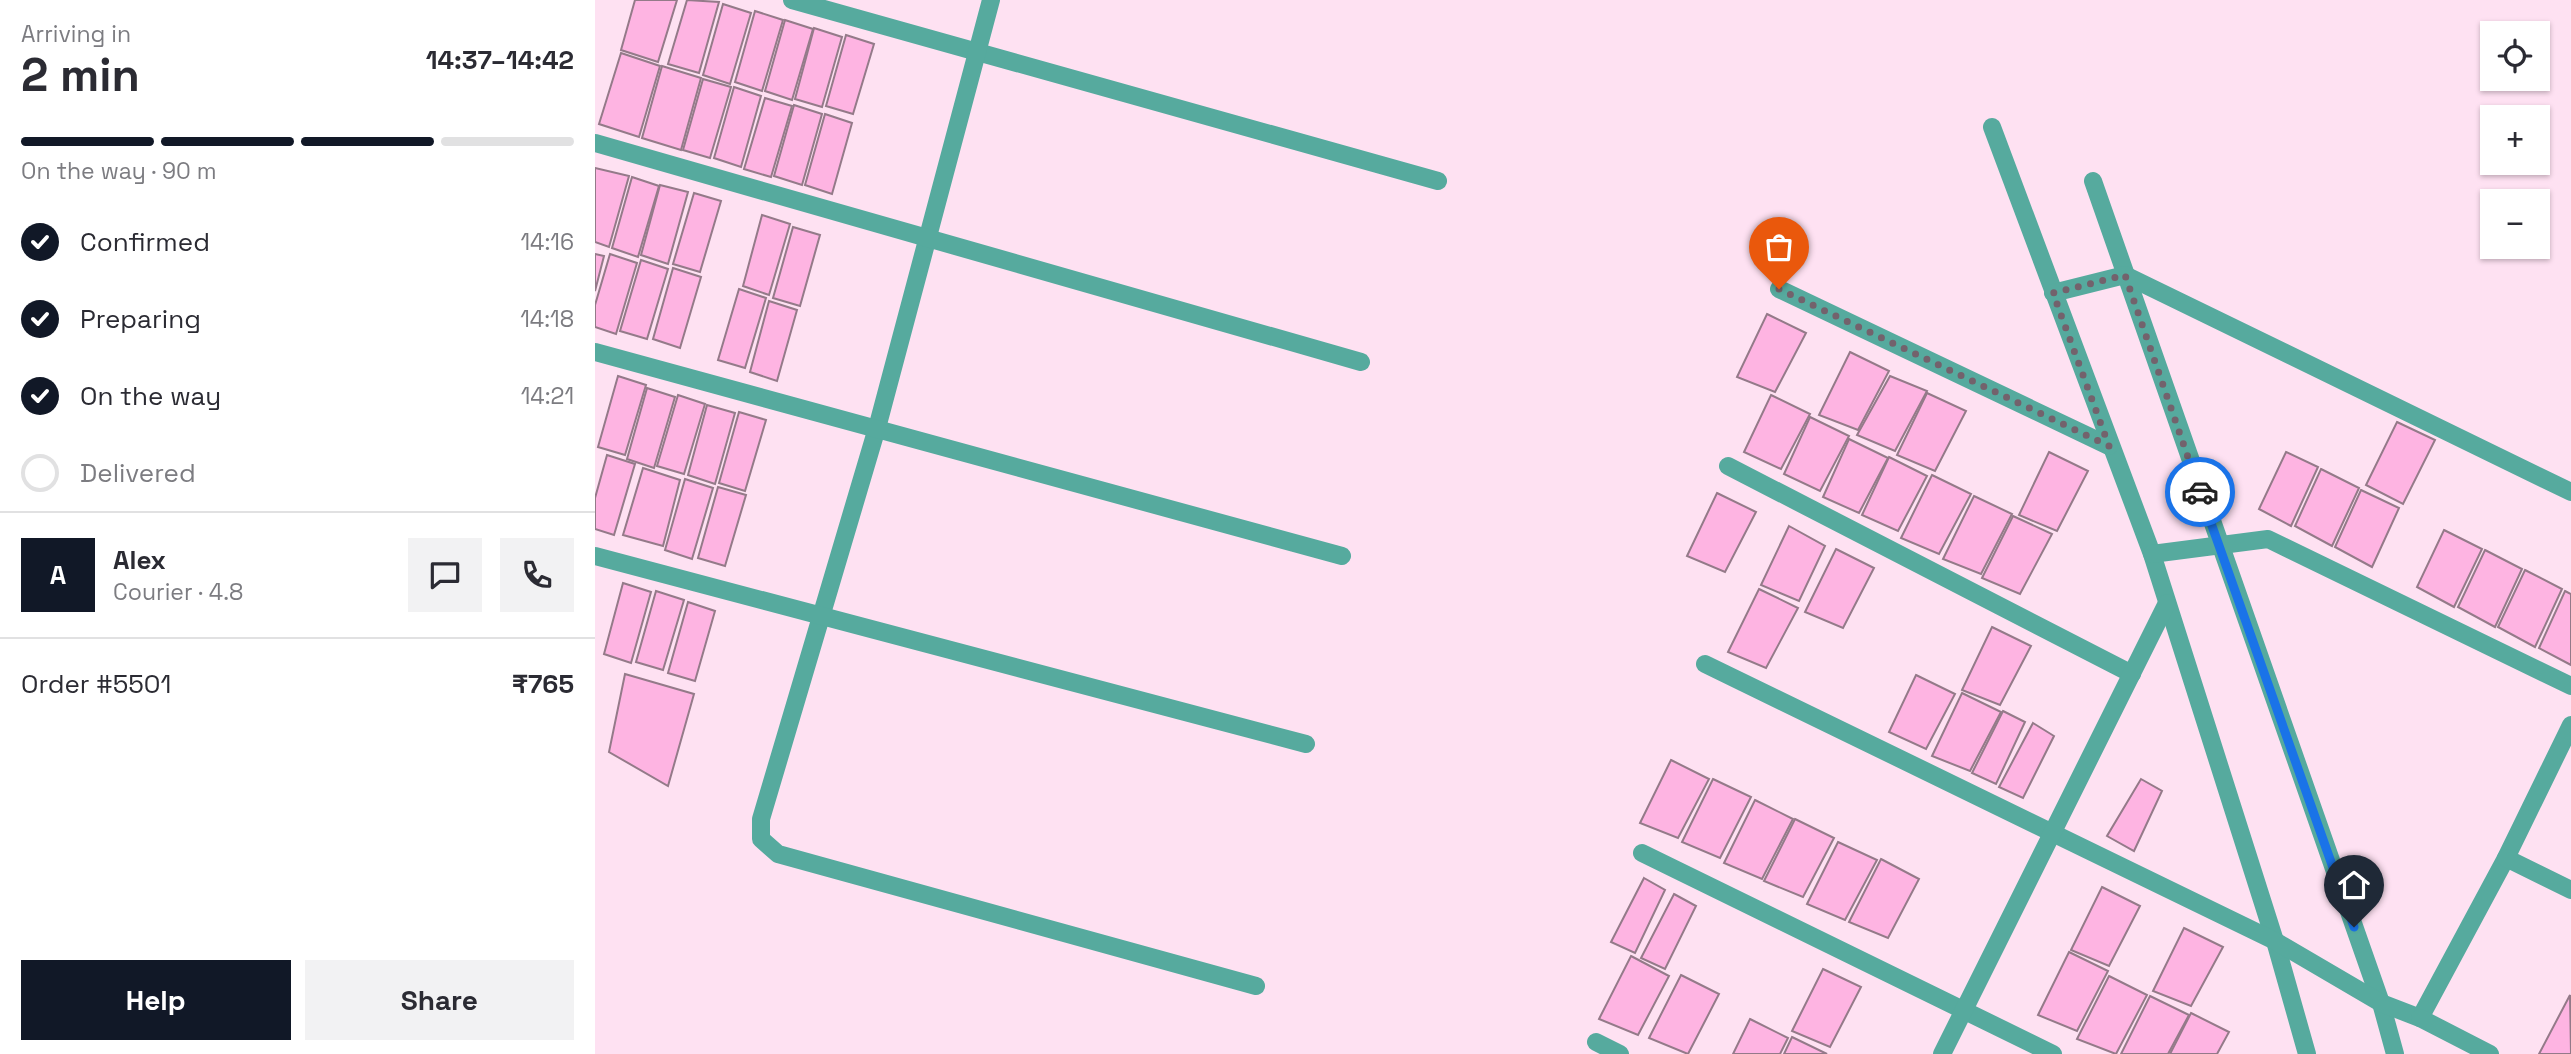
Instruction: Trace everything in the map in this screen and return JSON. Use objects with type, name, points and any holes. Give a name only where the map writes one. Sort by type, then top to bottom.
[{"type":"street","points":[[792,0],[1438,181]]},
{"type":"street","points":[[991,0],[877,428],[761,819],[761,839],[778,854],[1256,986]]},
{"type":"street","points":[[1992,127],[2109,446],[2152,554],[2275,941],[2307,1054]]},
{"type":"street","points":[[595,143],[1361,362]]},
{"type":"street","points":[[2093,181],[2218,545],[2381,1003],[2395,1054]]},
{"type":"street","points":[[2053,293],[2125,275],[2571,492]]},
{"type":"street","points":[[1779,289],[2109,446]]},
{"type":"street","points":[[595,352],[1342,556]]},
{"type":"street","points":[[1728,466],[2132,674]]},
{"type":"street","points":[[2152,554],[2268,539],[2571,686]]},
{"type":"street","points":[[595,556],[1306,744]]},
{"type":"street","points":[[1942,1054],[2167,603]]},
{"type":"street","points":[[1705,664],[2275,941],[2381,1003],[2420,1018],[2490,1054]]},
{"type":"street","points":[[2420,1018],[2506,858],[2571,725]]},
{"type":"street","points":[[1642,853],[2053,1054]]},
{"type":"street","points":[[2506,858],[2571,890]]},
{"type":"street","points":[[1596,1042],[1620,1054]]},
{"type":"building","points":[[635,0],[677,0],[658,62],[621,50]]},
{"type":"building","points":[[687,0],[719,2],[699,73],[668,64]]},
{"type":"building","points":[[723,4],[751,13],[730,84],[703,75]]},
{"type":"building","points":[[755,11],[783,20],[762,91],[735,82]]},
{"type":"building","points":[[785,20],[813,29],[792,100],[765,91]]},
{"type":"building","points":[[814,28],[842,37],[822,107],[795,99]]},
{"type":"building","points":[[846,35],[874,44],[853,114],[826,106]]},
{"type":"building","points":[[621,53],[660,66],[639,137],[599,124]]},
{"type":"building","points":[[662,66],[701,78],[681,150],[642,138]]},
{"type":"building","points":[[703,79],[731,87],[710,158],[683,150]]},
{"type":"building","points":[[734,87],[761,96],[741,167],[714,158]]},
{"type":"building","points":[[765,98],[792,106],[771,177],[744,169]]},
{"type":"building","points":[[794,105],[822,114],[802,185],[774,176]]},
{"type":"building","points":[[825,114],[852,123],[832,194],[805,185]]},
{"type":"building","points":[[595,168],[629,176],[609,247],[595,242]]},
{"type":"building","points":[[632,177],[659,186],[638,257],[612,248]]},
{"type":"building","points":[[660,185],[688,192],[668,264],[641,255]]},
{"type":"building","points":[[694,193],[721,201],[700,272],[673,264]]},
{"type":"building","points":[[762,215],[790,224],[769,295],[743,286]]},
{"type":"building","points":[[793,227],[820,235],[800,306],[773,298]]},
{"type":"building","points":[[595,254],[604,256],[595,291]]},
{"type":"building","points":[[610,254],[637,263],[616,334],[595,327],[595,305]]},
{"type":"building","points":[[641,260],[668,269],[647,339],[620,331]]},
{"type":"building","points":[[673,268],[701,277],[680,348],[653,339]]},
{"type":"building","points":[[739,289],[766,298],[745,368],[718,360]]},
{"type":"building","points":[[769,301],[797,310],[777,381],[750,372]]},
{"type":"building","points":[[1767,314],[1806,333],[1775,392],[1737,377]]},
{"type":"building","points":[[1850,352],[1889,371],[1858,430],[1819,415]]},
{"type":"building","points":[[618,376],[646,385],[625,455],[598,447]]},
{"type":"building","points":[[1890,376],[1927,391],[1895,451],[1857,435]]},
{"type":"building","points":[[647,388],[675,397],[654,468],[627,459]]},
{"type":"building","points":[[1927,393],[1966,411],[1935,471],[1897,455]]},
{"type":"building","points":[[678,395],[705,404],[684,474],[657,466]]},
{"type":"building","points":[[1771,395],[1810,414],[1781,469],[1744,452]]},
{"type":"building","points":[[707,405],[735,413],[715,484],[688,475]]},
{"type":"building","points":[[739,412],[766,420],[745,491],[719,483]]},
{"type":"building","points":[[1810,417],[1849,436],[1820,491],[1784,474]]},
{"type":"building","points":[[2397,422],[2435,440],[2403,504],[2366,485]]},
{"type":"building","points":[[1849,439],[1888,458],[1859,513],[1823,497]]},
{"type":"building","points":[[2049,452],[2088,471],[2057,531],[2019,515]]},
{"type":"building","points":[[2286,452],[2318,467],[2291,526],[2259,509]]},
{"type":"building","points":[[607,455],[635,464],[614,535],[595,529],[595,498]]},
{"type":"building","points":[[1889,457],[1927,476],[1898,531],[1862,515]]},
{"type":"building","points":[[643,468],[680,480],[663,546],[623,535]]},
{"type":"building","points":[[2321,469],[2359,488],[2332,546],[2295,526]]},
{"type":"building","points":[[1932,475],[1971,494],[1939,554],[1901,538]]},
{"type":"building","points":[[685,479],[713,488],[692,559],[665,550]]},
{"type":"building","points":[[718,487],[746,495],[725,566],[698,558]]},
{"type":"building","points":[[2361,490],[2399,508],[2372,567],[2335,547]]},
{"type":"building","points":[[1717,493],[1756,512],[1725,572],[1687,556]]},
{"type":"building","points":[[1974,496],[2012,514],[1981,574],[1943,559]]},
{"type":"building","points":[[2013,516],[2052,534],[2020,594],[1982,578]]},
{"type":"building","points":[[1789,526],[1825,546],[1799,601],[1761,585]]},
{"type":"building","points":[[2444,530],[2482,549],[2454,607],[2417,587]]},
{"type":"building","points":[[1836,549],[1874,568],[1843,628],[1805,612]]},
{"type":"building","points":[[2485,550],[2522,569],[2495,627],[2458,607]]},
{"type":"building","points":[[2525,570],[2562,589],[2535,647],[2498,627]]},
{"type":"building","points":[[623,583],[651,592],[631,663],[604,654]]},
{"type":"building","points":[[1759,589],[1798,608],[1766,668],[1728,652]]},
{"type":"building","points":[[656,591],[684,600],[663,670],[636,662]]},
{"type":"building","points":[[2565,591],[2571,594],[2571,665],[2539,648]]},
{"type":"building","points":[[688,602],[715,611],[695,681],[668,673]]},
{"type":"building","points":[[1992,627],[2031,646],[2000,705],[1962,690]]},
{"type":"building","points":[[625,674],[694,694],[668,786],[609,752]]},
{"type":"building","points":[[1916,675],[1955,694],[1926,749],[1889,732]]},
{"type":"building","points":[[1962,693],[2001,712],[1970,771],[1932,756]]},
{"type":"building","points":[[2003,711],[2025,722],[1996,784],[1972,773]]},
{"type":"building","points":[[2033,723],[2054,736],[2023,798],[1999,787]]},
{"type":"building","points":[[1671,760],[1709,779],[1678,838],[1640,823]]},
{"type":"building","points":[[1713,779],[1751,797],[1720,858],[1682,842]]},
{"type":"building","points":[[2141,779],[2162,791],[2134,851],[2107,836]]},
{"type":"building","points":[[1755,800],[1793,819],[1762,879],[1724,863]]},
{"type":"building","points":[[1795,819],[1834,838],[1803,897],[1764,881]]},
{"type":"building","points":[[1838,842],[1877,860],[1845,920],[1807,904]]},
{"type":"building","points":[[1881,859],[1919,879],[1888,938],[1849,922]]},
{"type":"building","points":[[1644,878],[1665,890],[1635,953],[1611,942]]},
{"type":"building","points":[[2102,887],[2140,906],[2109,966],[2071,950]]},
{"type":"building","points":[[1674,894],[1696,906],[1665,969],[1641,958]]},
{"type":"building","points":[[2184,928],[2223,947],[2191,1006],[2153,991]]},
{"type":"building","points":[[2069,952],[2108,971],[2077,1031],[2038,1015]]},
{"type":"building","points":[[1631,956],[1669,976],[1638,1035],[1599,1019]]},
{"type":"building","points":[[1823,969],[1861,987],[1830,1047],[1792,1031]]},
{"type":"building","points":[[1681,975],[1719,994],[1688,1054],[1649,1038]]},
{"type":"building","points":[[2109,976],[2147,995],[2116,1054],[2077,1039]]},
{"type":"building","points":[[2570,995],[2571,1054],[2539,1054]]},
{"type":"building","points":[[2150,996],[2189,1015],[2168,1054],[2121,1054]]},
{"type":"building","points":[[2191,1013],[2229,1032],[2217,1054],[2170,1054]]},
{"type":"building","points":[[1750,1019],[1788,1038],[1780,1054],[1733,1054]]},
{"type":"building","points":[[1792,1037],[1827,1054],[1784,1054]]},
{"type":"way so far","points":[[1779,289],[2109,446],[2053,293],[2125,275],[2200,492]]},
{"type":"route","points":[[2200,492],[2354,927]]}]
